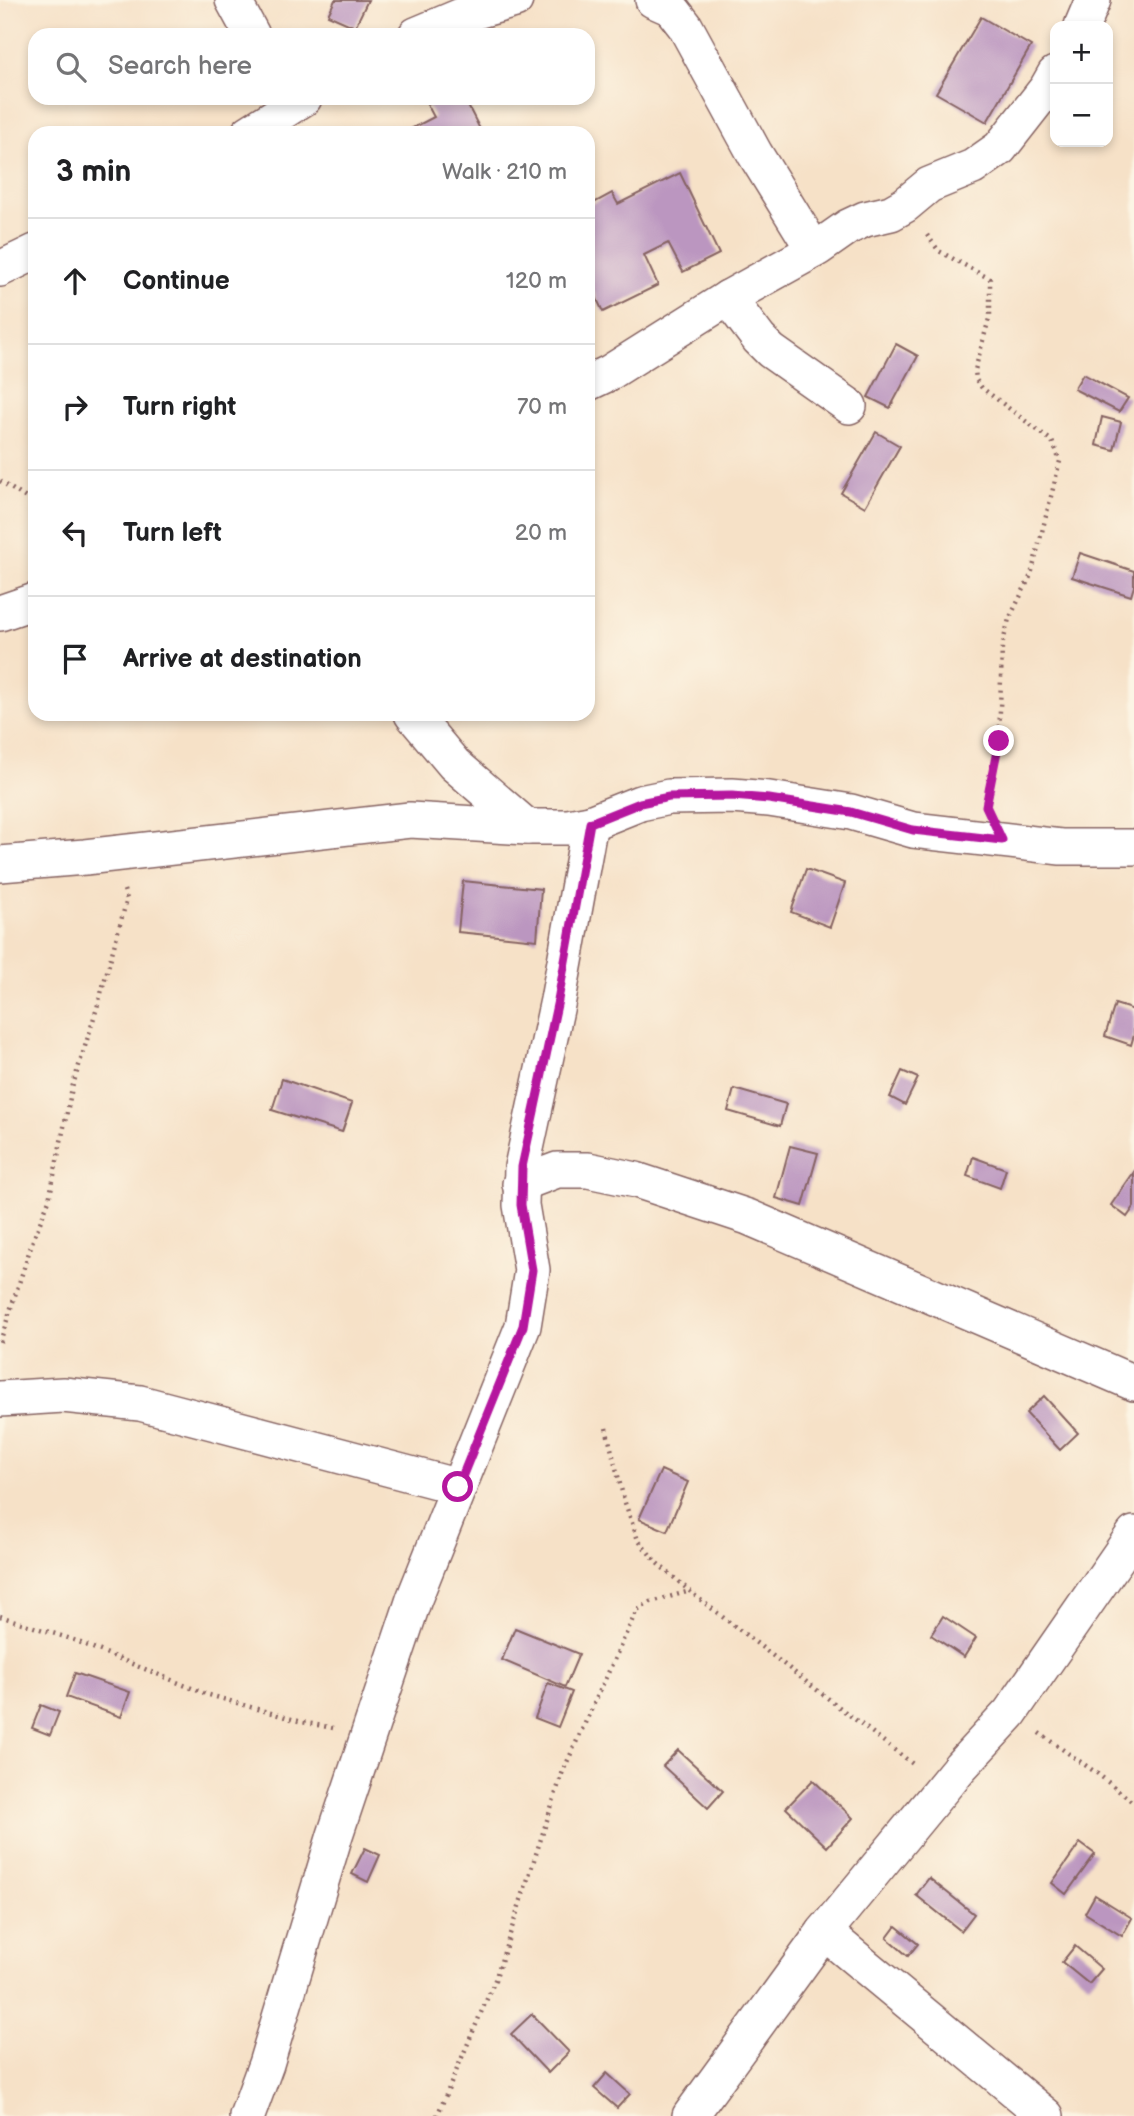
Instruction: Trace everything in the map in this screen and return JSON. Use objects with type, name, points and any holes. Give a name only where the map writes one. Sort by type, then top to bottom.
[{"type":"street","points":[[233,0],[248,28]]},
{"type":"street","points":[[433,28],[466,14],[515,0]]},
{"type":"street","points":[[653,0],[671,8],[685,26],[755,154],[814,250]]},
{"type":"street","points":[[1084,21],[1093,0]]},
{"type":"street","points":[[595,380],[728,298],[814,250],[848,227],[865,219],[891,213],[929,186],[973,167],[1000,148],[1050,83]]},
{"type":"street","points":[[265,116],[288,105]]},
{"type":"street","points":[[0,269],[28,255]]},
{"type":"street","points":[[728,298],[771,351],[849,406]]},
{"type":"street","points":[[0,613],[28,603]]},
{"type":"street","points":[[418,721],[454,765],[527,827]]},
{"type":"street","points":[[0,864],[411,820],[568,827],[590,823],[640,803],[669,797],[732,796],[851,812],[913,830],[1061,847],[1134,847]]},
{"type":"street","points":[[247,2116],[266,2064],[335,1835],[414,1599],[523,1326],[532,1270],[521,1205],[522,1167],[558,1000],[590,823]]},
{"type":"street","points":[[520,1184],[557,1170],[588,1170],[636,1180],[748,1217],[1134,1383]]},
{"type":"street","points":[[0,1399],[63,1395],[141,1404],[458,1487]]},
{"type":"street","points":[[690,2116],[824,1931],[943,1787],[1010,1713],[1134,1534]]},
{"type":"street","points":[[824,1931],[1046,2116]]},
{"type":"path","points":[[905,205],[939,251],[990,279],[990,315],[975,370],[976,380],[982,388],[1052,441],[1060,461],[1031,575],[1009,619],[1002,646],[999,741],[986,806],[1002,840]]},
{"type":"path","points":[[0,481],[28,499]]},
{"type":"path","points":[[0,1342],[49,1200],[72,1088],[127,899],[126,892],[116,884]]},
{"type":"path","points":[[606,1427],[624,1500],[638,1540],[657,1563],[943,1787]]},
{"type":"path","points":[[437,2116],[495,1980],[563,1771],[637,1610],[651,1602],[690,1591]]},
{"type":"path","points":[[0,1616],[71,1639],[206,1694],[340,1730],[372,1725]]},
{"type":"path","points":[[1010,1713],[1098,1774],[1134,1803]]},
{"type":"building","points":[[335,0],[368,0],[355,27],[328,15]]},
{"type":"building","points":[[981,17],[1031,46],[987,122],[936,93]]},
{"type":"building","points":[[428,105],[468,105],[478,126],[417,126],[434,117]]},
{"type":"building","points":[[680,173],[719,254],[683,272],[668,243],[644,255],[658,285],[603,312],[595,295],[595,202],[612,193],[618,204]]},
{"type":"building","points":[[896,344],[918,356],[890,408],[868,397]]},
{"type":"building","points":[[1083,374],[1128,398],[1119,412],[1074,389]]},
{"type":"building","points":[[1102,417],[1121,422],[1114,450],[1096,445]]},
{"type":"building","points":[[876,432],[900,446],[865,507],[841,493]]},
{"type":"building","points":[[1080,553],[1134,571],[1131,596],[1072,577]]},
{"type":"building","points":[[806,869],[845,883],[830,927],[791,912]]},
{"type":"building","points":[[463,881],[541,889],[537,940],[458,932]]},
{"type":"building","points":[[1115,1004],[1134,1010],[1134,1035],[1131,1045],[1105,1036]]},
{"type":"building","points":[[902,1071],[918,1078],[905,1105],[890,1097]]},
{"type":"building","points":[[282,1079],[352,1103],[342,1132],[272,1110]]},
{"type":"building","points":[[734,1089],[786,1104],[780,1126],[728,1111]]},
{"type":"building","points":[[790,1146],[818,1153],[803,1206],[776,1198]]},
{"type":"building","points":[[973,1157],[1006,1169],[1000,1188],[967,1176]]},
{"type":"building","points":[[1134,1172],[1134,1207],[1127,1217],[1111,1205]]},
{"type":"building","points":[[1044,1396],[1078,1433],[1060,1450],[1026,1413]]},
{"type":"building","points":[[661,1470],[688,1482],[667,1531],[639,1519]]},
{"type":"building","points":[[943,1616],[976,1638],[964,1657],[931,1635]]},
{"type":"building","points":[[515,1628],[579,1654],[565,1687],[502,1660]]},
{"type":"building","points":[[75,1673],[130,1692],[121,1717],[66,1697]]},
{"type":"building","points":[[548,1683],[572,1692],[558,1727],[535,1718]]},
{"type":"building","points":[[41,1705],[59,1712],[50,1735],[32,1728]]},
{"type":"building","points":[[678,1750],[723,1791],[708,1808],[663,1766]]},
{"type":"building","points":[[813,1780],[853,1818],[827,1847],[786,1808]]},
{"type":"building","points":[[1080,1843],[1095,1854],[1066,1894],[1052,1883]]},
{"type":"building","points":[[365,1848],[380,1855],[368,1882],[352,1874]]},
{"type":"building","points":[[929,1878],[974,1914],[961,1931],[916,1895]]},
{"type":"building","points":[[1095,1895],[1132,1918],[1122,1936],[1085,1913]]},
{"type":"building","points":[[896,1926],[918,1944],[908,1956],[887,1938]]},
{"type":"building","points":[[1075,1946],[1102,1969],[1089,1984],[1062,1962]]},
{"type":"building","points":[[532,2014],[569,2052],[548,2073],[511,2034]]},
{"type":"building","points":[[607,2073],[630,2094],[617,2108],[594,2088]]},
{"type":"route","points":[[458,1487],[523,1326],[532,1270],[521,1205],[522,1167],[558,1000],[590,823],[640,803],[669,797],[732,796],[851,812],[913,830],[1002,840],[986,806],[999,741]]}]
